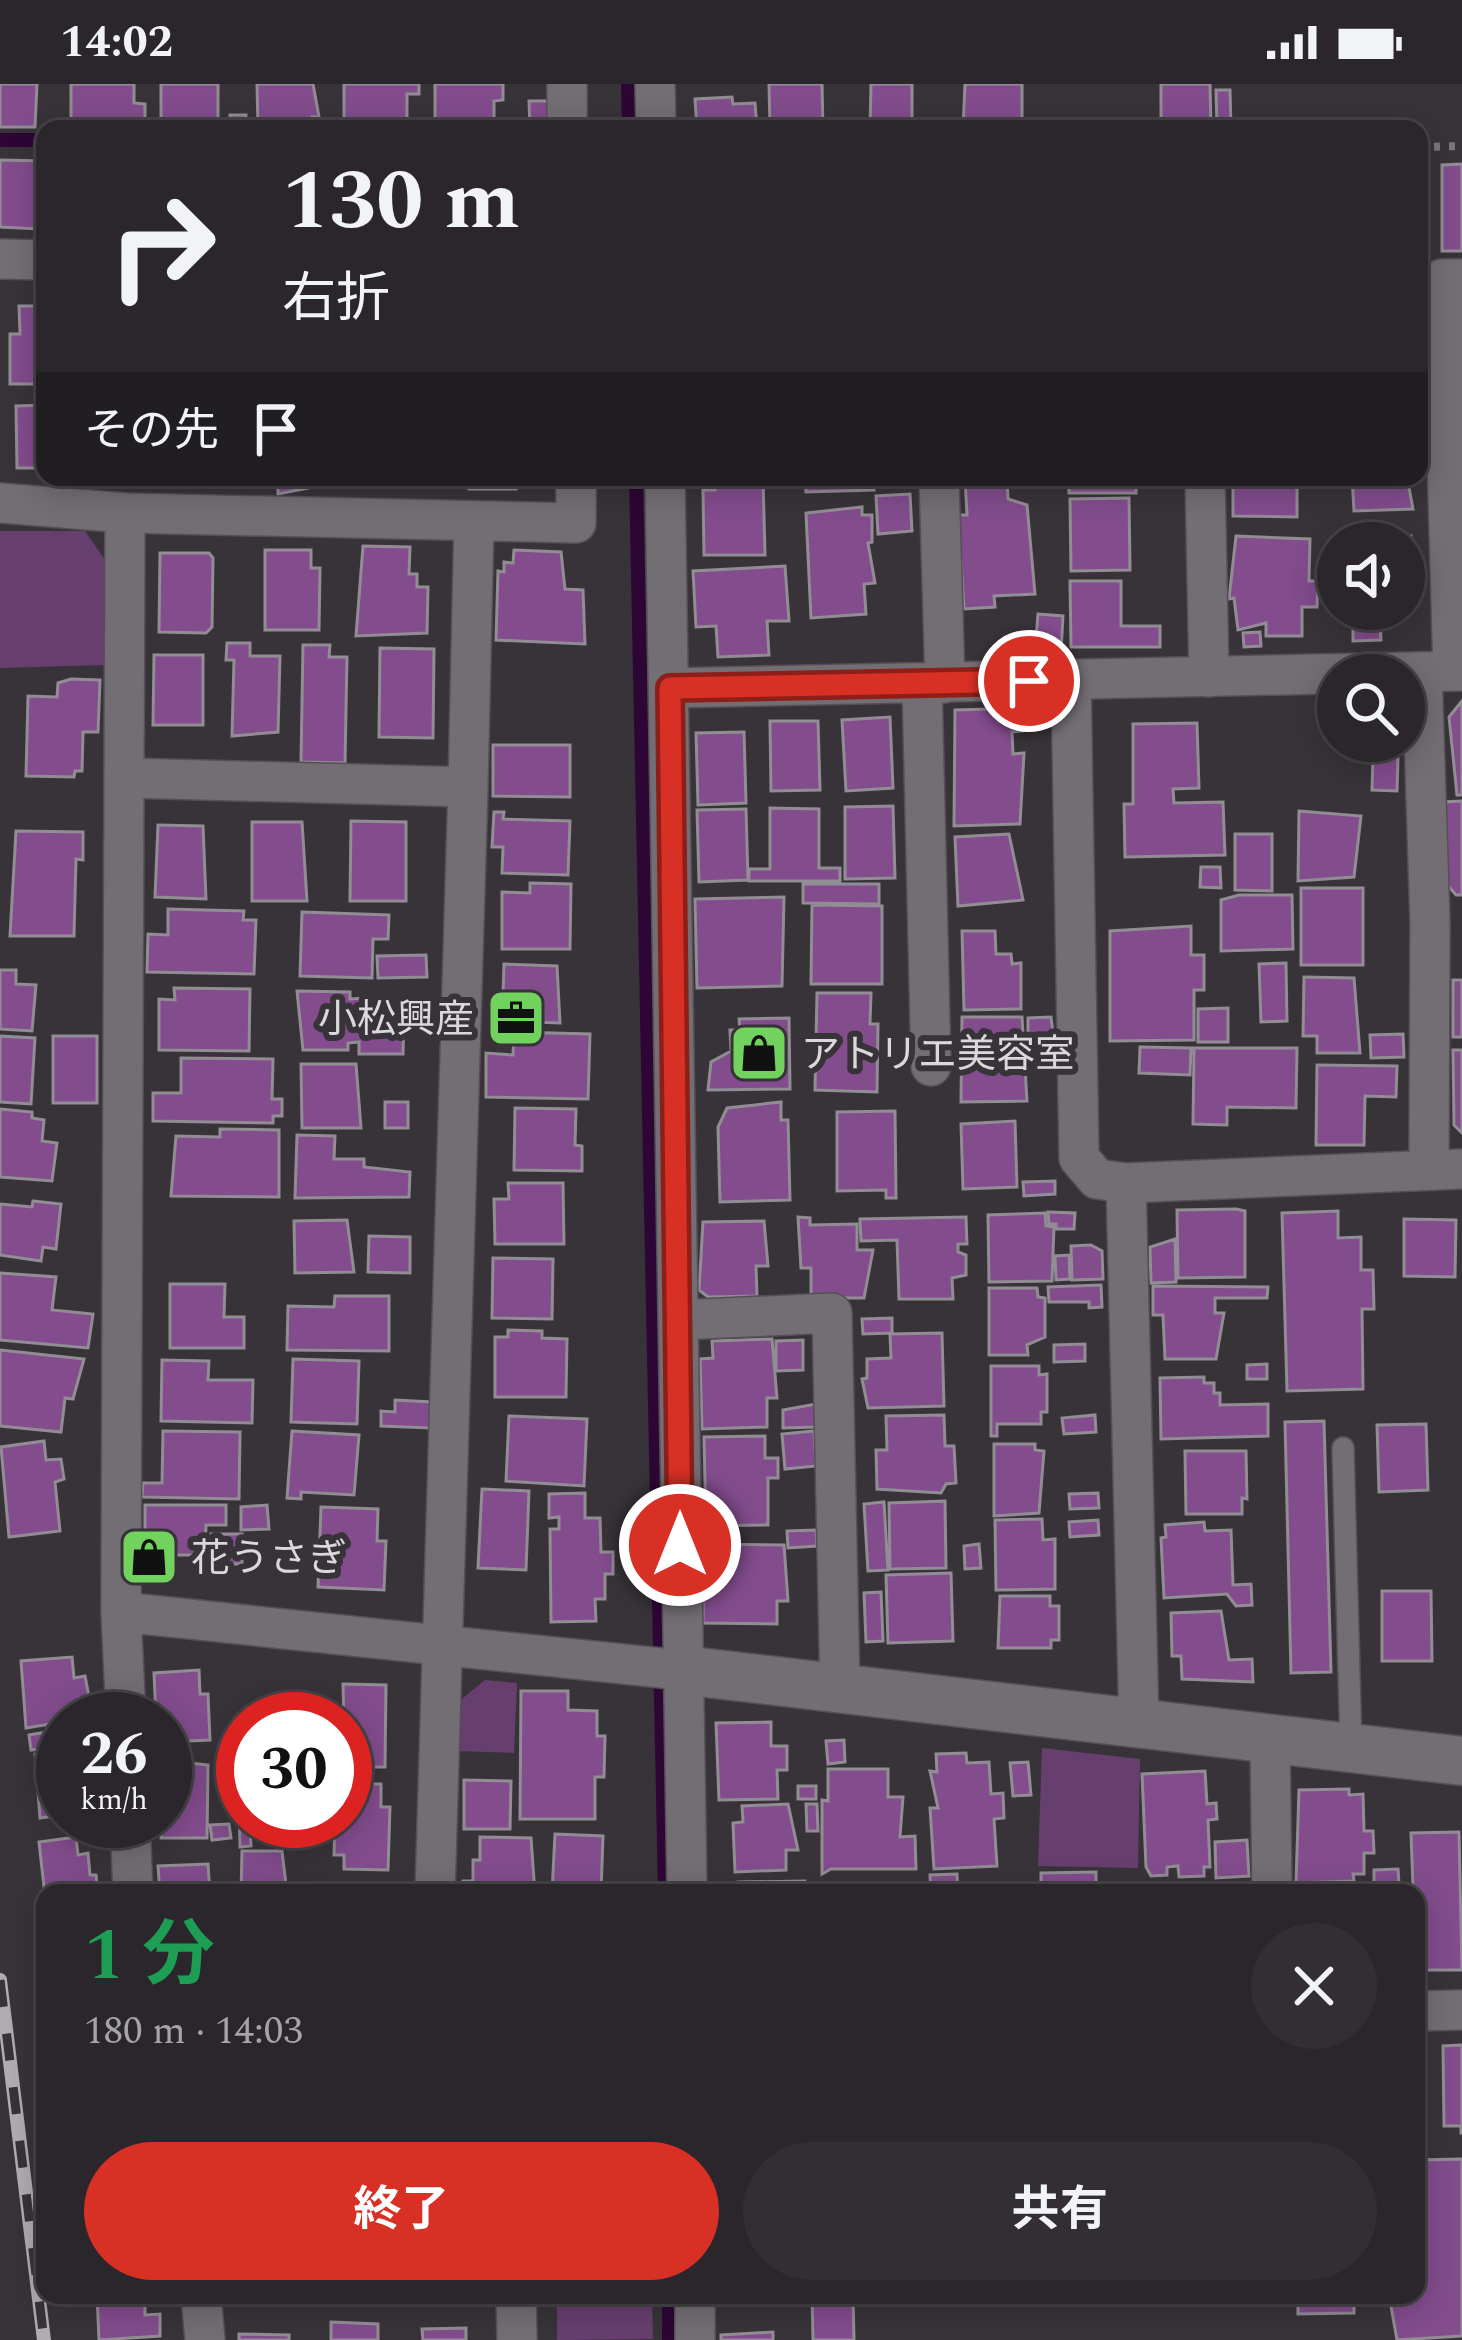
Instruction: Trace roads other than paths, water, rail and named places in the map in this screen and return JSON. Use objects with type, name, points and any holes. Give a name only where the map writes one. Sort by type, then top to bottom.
[{"type":"street","points":[[567,84],[567,120]]},
{"type":"street","points":[[656,84],[656,120]]},
{"type":"street","points":[[0,259],[36,260]]},
{"type":"street","points":[[1071,680],[1079,1158],[1097,1179],[1126,1183],[1445,1169],[1442,279],[1462,278]]},
{"type":"street","points":[[0,503],[125,514],[576,523],[575,486]]},
{"type":"street","points":[[664,486],[679,1320],[660,1668],[686,1884]]},
{"type":"street","points":[[931,1066],[939,486]]},
{"type":"street","points":[[1205,486],[1210,677]]},
{"type":"street","points":[[124,1692],[125,514]]},
{"type":"street","points":[[435,1884],[474,522]]},
{"type":"street","points":[[670,688],[1446,671]]},
{"type":"street","points":[[128,778],[468,787]]},
{"type":"street","points":[[1126,1183],[1139,1724]]},
{"type":"street","points":[[679,1320],[832,1313],[840,1690]]},
{"type":"street","points":[[121,1612],[660,1668],[1462,1761]]},
{"type":"street","points":[[1270,1739],[1272,1884]]},
{"type":"street","points":[[131,1848],[133,1884]]},
{"type":"street","points":[[1425,2011],[1462,2010]]},
{"type":"street","points":[[202,2304],[205,2340]]},
{"type":"street","points":[[516,2304],[518,2340]]},
{"type":"street","points":[[695,2304],[695,2340]]},
{"type":"lane","points":[[1343,1448],[1352,1748]]},
{"type":"waterway","points":[[628,84],[629,120]]},
{"type":"waterway","points":[[0,140],[36,140]]},
{"type":"waterway","points":[[636,486],[665,1884]]},
{"type":"waterway","points":[[669,2304],[669,2340]]},
{"type":"railway","points":[[0,1980],[36,2275]]},
{"type":"railway","points":[[40,2304],[44,2340]]},
{"type":"place","name":"小松興産","points":[[516,1018]]},
{"type":"place","name":"アトリエ美容室","points":[[759,1053]]},
{"type":"place","name":"花うさぎ","points":[[149,1557]]}]
